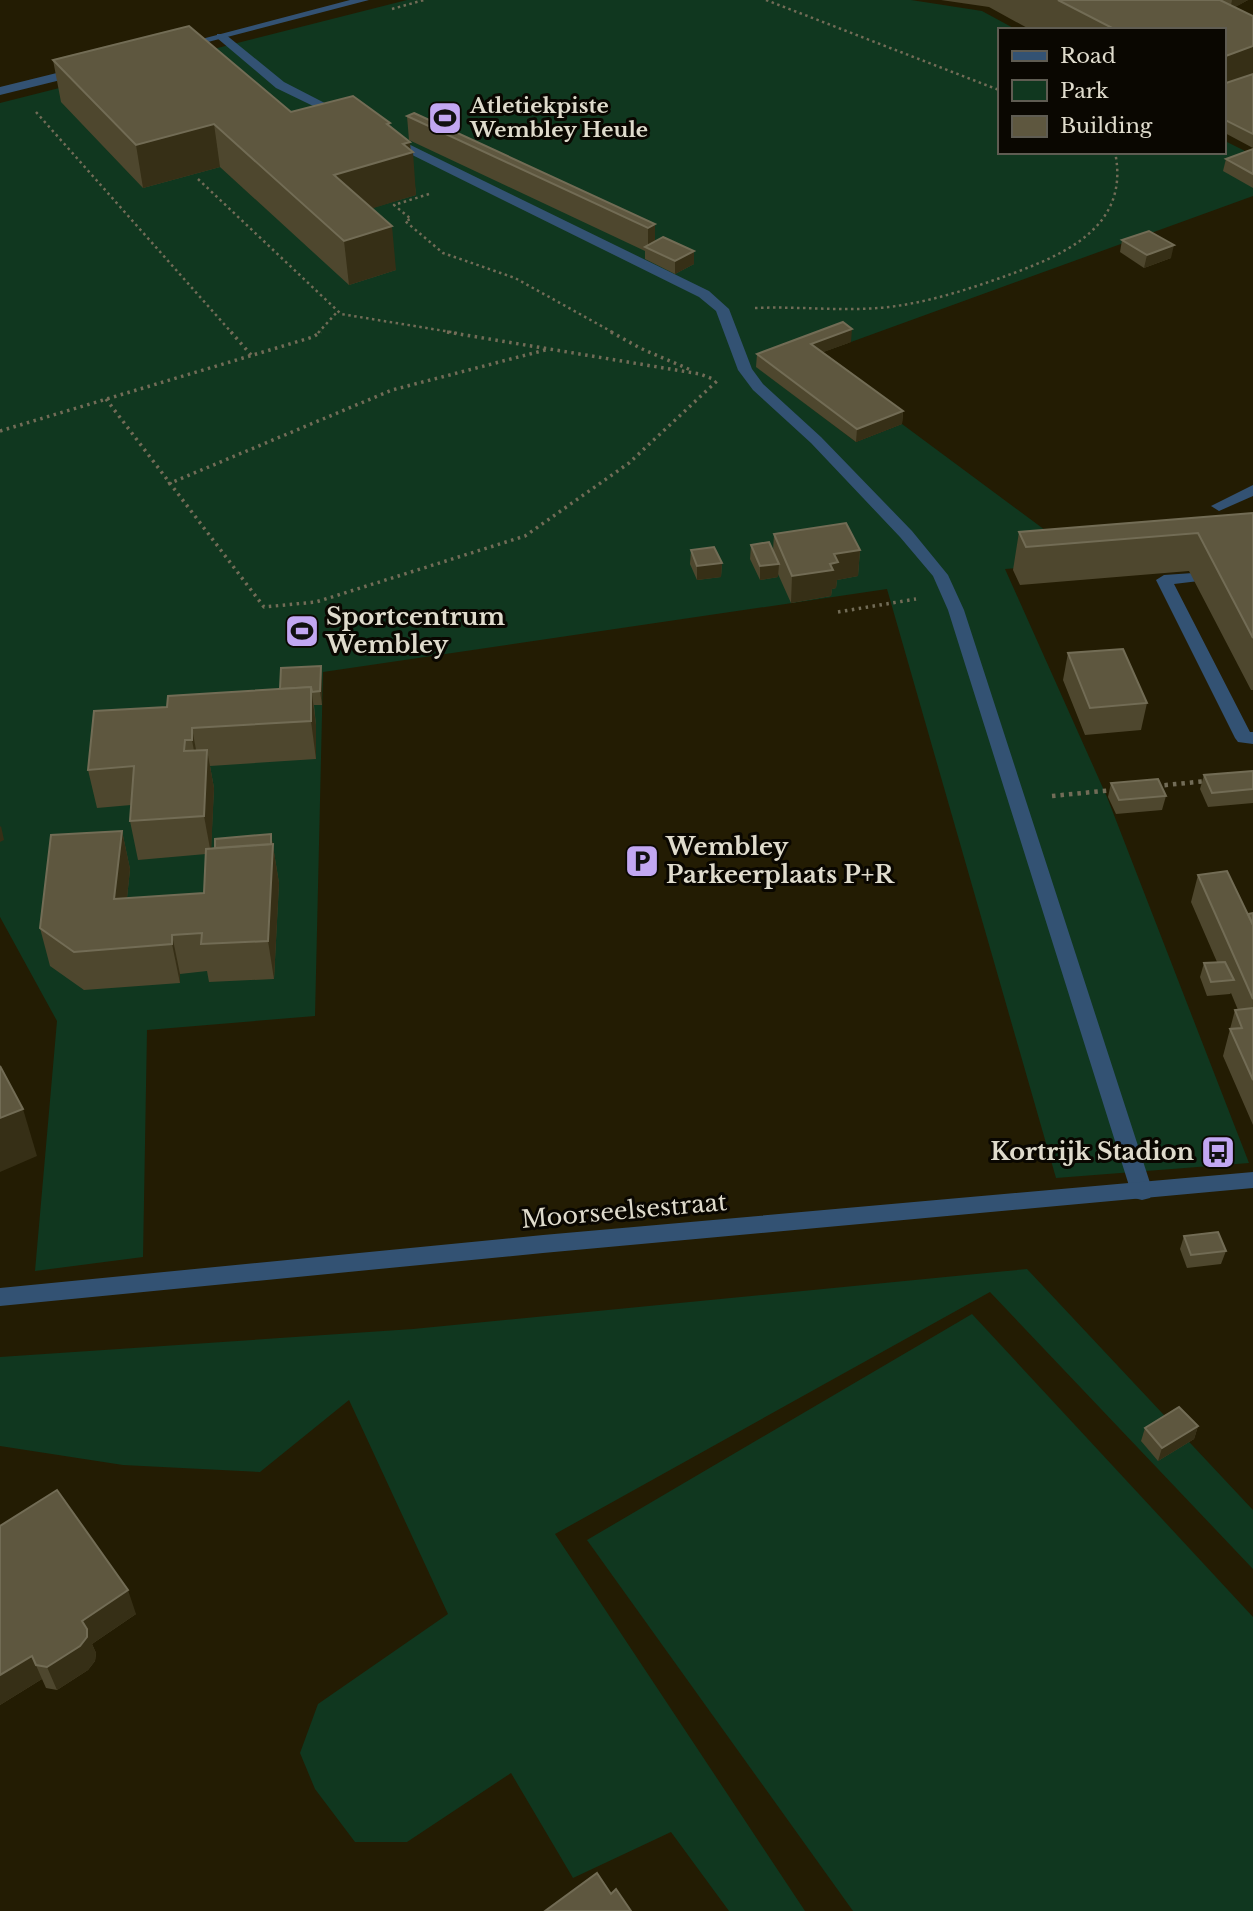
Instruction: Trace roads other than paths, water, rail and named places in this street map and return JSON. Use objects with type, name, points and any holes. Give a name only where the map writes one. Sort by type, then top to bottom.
[{"type":"street","points":[[174,47],[363,0]]},
{"type":"street","points":[[221,36],[280,85],[356,122]]},
{"type":"street","points":[[0,91],[89,68]]},
{"type":"street","points":[[378,133],[704,294],[722,309],[745,370],[758,387],[816,440],[906,534],[940,575],[956,610],[1142,1192]]},
{"type":"street","points":[[1219,506],[1253,490]]},
{"type":"street","points":[[1192,578],[1164,580],[1244,738],[1253,738]]},
{"type":"street","name":"Moorseelsestraat","points":[[0,1297],[543,1244],[1253,1180]]},
{"type":"place","name":"Atletiekpiste Wembley Heule","points":[[445,118]]},
{"type":"place","name":"Sportcentrum Wembley","points":[[302,631]]},
{"type":"place","name":"Wembley Parkeerplaats P+R","points":[[642,861]]},
{"type":"place","name":"Kortrijk Stadion","points":[[1218,1152]]}]
